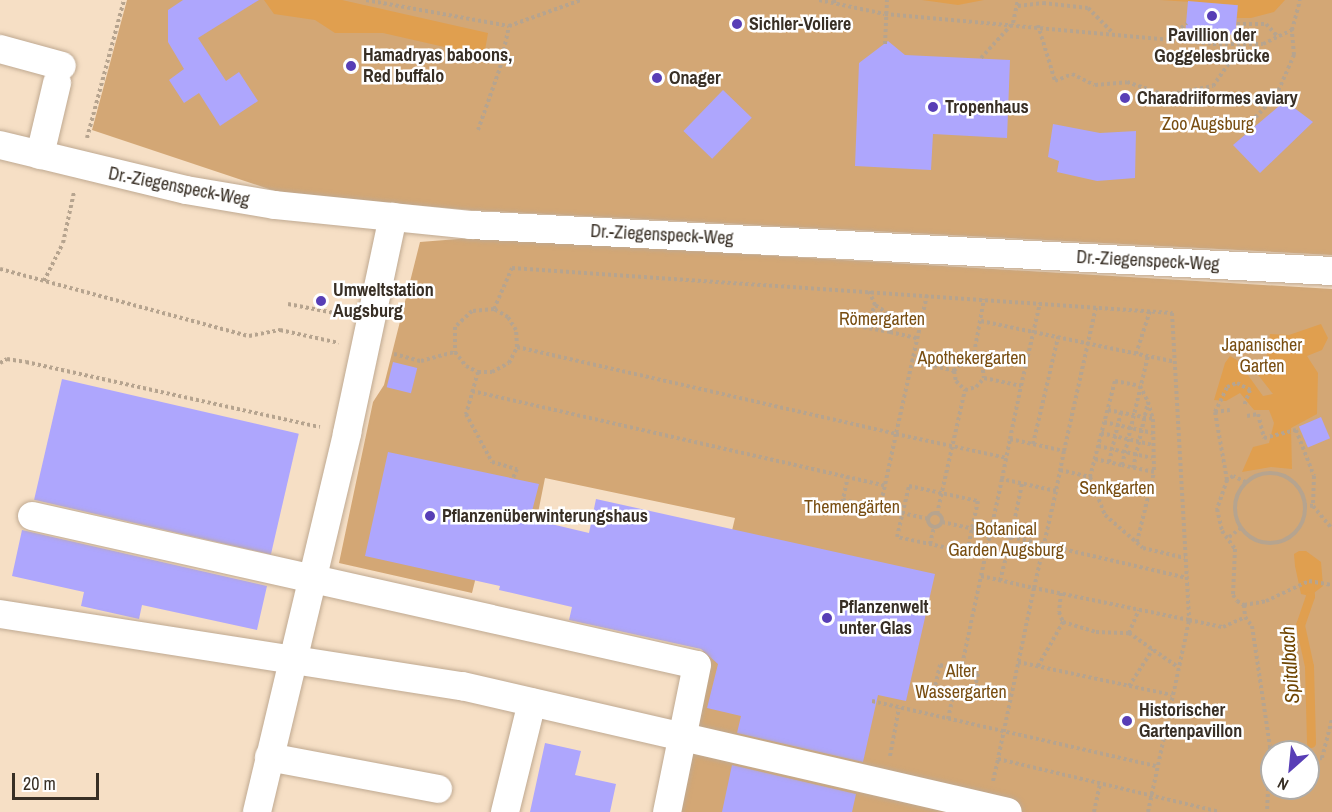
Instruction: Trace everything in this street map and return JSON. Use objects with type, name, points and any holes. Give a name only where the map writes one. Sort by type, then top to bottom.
[{"type":"lane","points":[[0,49],[60,74],[40,155]]},
{"type":"lane","name":"Dr.-Ziegenspeck-Weg","points":[[0,145],[80,167],[186,190],[393,218],[471,225],[1332,271]]},
{"type":"lane","points":[[257,812],[291,658],[367,349],[393,218]]},
{"type":"lane","points":[[32,516],[697,665],[667,812]]},
{"type":"lane","points":[[0,615],[376,670],[532,702],[1008,812]]},
{"type":"lane","points":[[505,812],[532,702]]},
{"type":"lane","points":[[269,757],[438,789]]},
{"type":"path","points":[[44,281],[63,243],[80,167],[124,0]]},
{"type":"path","points":[[366,0],[509,26],[581,0]]},
{"type":"path","points":[[819,0],[835,6],[885,14],[1038,25],[1168,40],[1241,45],[1263,44],[1293,30]]},
{"type":"path","points":[[834,0],[835,6]]},
{"type":"path","points":[[885,44],[887,0]]},
{"type":"path","points":[[981,58],[1013,23],[1018,0]]},
{"type":"path","points":[[1247,126],[1276,96],[1294,55],[1293,30],[1300,0]]},
{"type":"path","points":[[1018,6],[1043,3],[1088,8],[1114,33]]},
{"type":"path","points":[[1168,40],[1187,23]]},
{"type":"path","points":[[1237,24],[1266,24],[1278,37]]},
{"type":"path","points":[[1038,25],[1054,81],[1072,74],[1095,85],[1127,82],[1165,95],[1213,86],[1241,45]]},
{"type":"path","points":[[478,130],[500,68],[509,26]]},
{"type":"path","points":[[494,309],[512,268],[1172,313],[1187,533],[1185,558],[1189,620],[1148,812]]},
{"type":"path","points":[[0,269],[249,336],[280,330],[421,361],[455,352]]},
{"type":"path","points":[[869,291],[875,305],[893,317],[890,333]]},
{"type":"path","points":[[879,508],[927,295]]},
{"type":"path","points":[[973,359],[984,299]]},
{"type":"path","points":[[961,670],[1040,303]]},
{"type":"path","points":[[288,304],[372,322]]},
{"type":"path","points":[[866,328],[875,305]]},
{"type":"path","points":[[1096,307],[1056,491],[1042,544],[998,759],[1220,812]]},
{"type":"path","points":[[494,309],[508,317],[516,330],[517,348],[509,363],[492,372],[478,372],[466,366],[455,352],[455,327],[472,310],[494,309]]},
{"type":"path","points":[[1136,354],[1150,311]]},
{"type":"path","points":[[981,321],[1175,362]]},
{"type":"path","points":[[846,324],[917,338]]},
{"type":"path","points":[[1033,444],[1058,337]]},
{"type":"path","points":[[517,348],[1006,458]]},
{"type":"path","points":[[1122,465],[1148,356]]},
{"type":"path","points":[[0,363],[7,359],[26,362],[347,433]]},
{"type":"path","points":[[954,371],[963,361],[973,359],[982,364],[984,378],[976,387],[965,390]]},
{"type":"path","points":[[911,360],[954,371]]},
{"type":"path","points":[[954,371],[956,381],[965,390]]},
{"type":"path","points":[[478,372],[466,414],[492,462],[517,469],[513,478]]},
{"type":"path","points":[[984,378],[1021,386]]},
{"type":"path","points":[[1137,542],[1154,472],[1153,419],[1140,387],[1115,381],[1090,477],[1105,515],[1143,548],[1185,558]]},
{"type":"path","points":[[1244,406],[1250,390],[1237,383],[1227,387],[1215,412],[1227,480],[1217,519],[1229,537],[1236,565],[1233,595],[1244,605],[1245,617],[1252,626],[1267,740]]},
{"type":"path","points":[[942,522],[937,514],[965,390]]},
{"type":"path","points":[[472,391],[884,485]]},
{"type":"path","points":[[1133,468],[1148,402]]},
{"type":"path","points":[[1108,410],[1153,419]]},
{"type":"path","points":[[1215,412],[1230,410]]},
{"type":"path","points":[[1109,462],[1120,412]]},
{"type":"path","points":[[1247,416],[1258,414],[1264,438],[1296,430],[1314,476],[1313,506],[1332,529]]},
{"type":"path","points":[[1104,422],[1153,433]]},
{"type":"path","points":[[1101,433],[1153,445]]},
{"type":"path","points":[[1011,439],[1064,451]]},
{"type":"path","points":[[1098,446],[1152,458]]},
{"type":"path","points":[[1095,459],[1154,472]]},
{"type":"path","points":[[1060,470],[1090,477]]},
{"type":"path","points":[[1266,473],[1288,478],[1296,485],[1304,505],[1299,527],[1281,541],[1259,541],[1241,528],[1235,509],[1240,489],[1246,482],[1266,473]]},
{"type":"path","points":[[848,476],[843,500],[929,519],[937,514]]},
{"type":"path","points":[[1227,480],[1233,476],[1246,482]]},
{"type":"path","points":[[1002,479],[1056,491]]},
{"type":"path","points":[[1000,581],[1022,484]]},
{"type":"path","points":[[909,486],[978,501],[967,552],[897,537],[903,514],[909,486]]},
{"type":"path","points":[[1304,505],[1313,506]]},
{"type":"path","points":[[929,519],[934,527]]},
{"type":"path","points":[[930,544],[934,527],[942,522],[1186,578]]},
{"type":"path","points":[[1229,537],[1241,528]]},
{"type":"path","points":[[981,576],[1223,627],[1245,617]]},
{"type":"path","points":[[1244,605],[1266,601],[1298,583],[1332,585]]},
{"type":"path","points":[[1061,593],[1059,612],[1063,622]]},
{"type":"path","points":[[1129,633],[1139,610]]},
{"type":"path","points":[[1063,622],[1096,632],[1129,633],[1178,667]]},
{"type":"path","points":[[1038,666],[1063,622]]},
{"type":"path","points":[[1129,686],[1154,650]]},
{"type":"path","points":[[1018,662],[1172,695]]},
{"type":"path","points":[[940,665],[961,670],[978,674],[972,699],[934,691],[940,665]]},
{"type":"path","points":[[975,686],[1011,695]]},
{"type":"path","points":[[948,719],[953,695]]},
{"type":"path","points":[[872,701],[1156,766]]},
{"type":"path","points":[[888,764],[899,708]]},
{"type":"path","points":[[1320,758],[1322,758],[1332,719]]},
{"type":"path","points":[[1094,812],[1100,783]]},
{"type":"green space","name":"Zoo Augsburg","points":[[127,0],[1332,0],[1332,255],[471,210],[284,194],[92,130]]},
{"type":"green space","name":"Botanical Garden Augsburg","points":[[471,238],[1332,289],[1332,812],[665,812],[735,518],[545,478],[538,513],[494,504],[472,593],[339,563],[373,402],[384,385],[420,242]]},
{"type":"shaded area","points":[[264,0],[342,0],[488,33],[484,56],[383,33],[335,33],[315,20],[274,14]]},
{"type":"shaded area","points":[[922,0],[984,0],[958,5]]},
{"type":"shaded area","points":[[1160,0],[1285,0],[1274,12],[1251,18],[1237,18],[1238,5]]},
{"type":"shaded area","points":[[1321,324],[1328,338],[1322,350],[1307,356],[1318,373],[1317,414],[1291,428],[1292,469],[1271,467],[1242,472],[1253,447],[1269,443],[1274,423],[1269,410],[1254,410],[1240,393],[1226,401],[1214,400],[1225,363],[1230,356],[1237,360],[1263,396],[1273,394],[1255,371],[1266,360],[1270,334],[1289,335]]},
{"type":"shaded area","points":[[1306,551],[1321,562],[1323,586],[1310,596],[1301,594],[1294,554]]},
{"type":"building","points":[[183,0],[259,0],[198,38],[226,81],[239,72],[258,101],[220,126],[199,93],[184,103],[169,80],[184,69],[168,42],[168,10]]},
{"type":"building","name":"Pavillion der Goggelesbrücke","points":[[1188,1],[1238,5],[1235,35],[1185,31]]},
{"type":"building","name":"Tropenhaus","points":[[888,41],[905,55],[1010,60],[1007,138],[933,134],[931,170],[855,166],[859,63]]},
{"type":"building","points":[[723,90],[752,118],[712,159],[683,131]]},
{"type":"building","points":[[1285,101],[1313,122],[1260,173],[1233,145]]},
{"type":"building","points":[[1053,124],[1100,133],[1136,131],[1135,178],[1097,181],[1057,172],[1059,161],[1048,157]]},
{"type":"building","points":[[393,362],[417,368],[411,393],[387,387]]},
{"type":"building","points":[[62,379],[299,434],[271,554],[34,500]]},
{"type":"building","points":[[1321,417],[1330,438],[1308,448],[1299,426]]},
{"type":"building","points":[[388,452],[539,484],[530,519],[589,533],[596,499],[935,574],[906,701],[878,695],[863,762],[737,733],[741,716],[707,708],[718,664],[701,649],[569,620],[572,607],[499,590],[500,586],[365,556]]},
{"type":"building","points":[[22,530],[267,586],[257,630],[142,605],[139,619],[81,606],[84,592],[12,576]]},
{"type":"building","points":[[545,743],[581,751],[575,775],[616,784],[610,812],[530,812]]},
{"type":"building","points":[[732,765],[856,794],[852,812],[722,812]]},
{"type":"waterway","name":"Spitalbach","points":[[1309,584],[1310,596],[1300,625],[1309,666],[1311,740]]},
{"type":"place","name":"Pavillion der Goggelesbrücke","points":[[1212,16]]},
{"type":"place","name":"Sichler-Voliere","points":[[737,24]]},
{"type":"place","name":"Hamadryas baboons, Red buffalo","points":[[351,66]]},
{"type":"place","name":"Onager","points":[[657,78]]},
{"type":"place","name":"Charadriiformes aviary","points":[[1125,98]]},
{"type":"place","name":"Tropenhaus","points":[[933,107]]},
{"type":"place","name":"Umweltstation Augsburg","points":[[321,301]]},
{"type":"place","name":"Pflanzenüberwinterungshaus","points":[[430,516]]},
{"type":"place","name":"Pflanzenwelt unter Glas","points":[[827,618]]},
{"type":"place","name":"Historischer Gartenpavillon","points":[[1127,721]]},
{"type":"park label","name":"Römergarten","points":[[882,319]]},
{"type":"park label","name":"Japanischer Garten","points":[[1262,356]]},
{"type":"park label","name":"Apothekergarten","points":[[972,358]]},
{"type":"park label","name":"Senkgarten","points":[[1117,488]]},
{"type":"park label","name":"Themengärten","points":[[852,507]]},
{"type":"park label","name":"Alter Wassergarten","points":[[961,682]]}]
